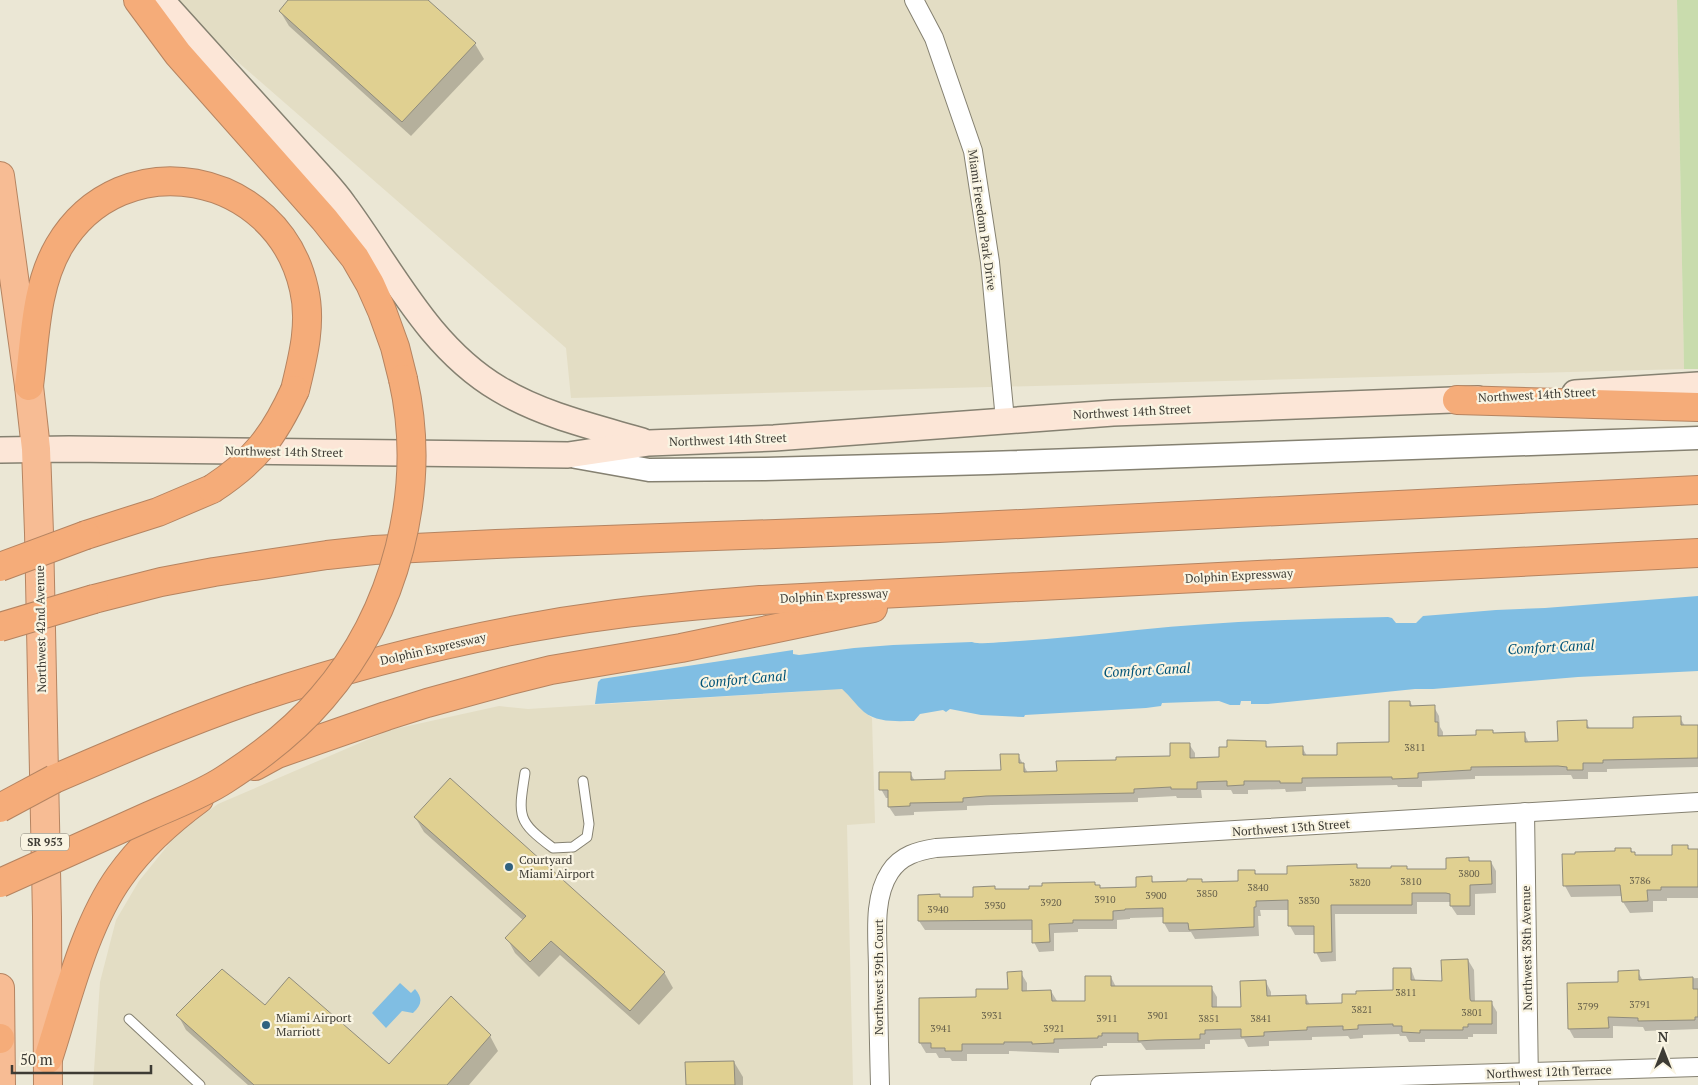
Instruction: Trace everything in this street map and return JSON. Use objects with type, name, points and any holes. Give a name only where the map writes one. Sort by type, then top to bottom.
[{"type":"highway","points":[[0,883],[222,782],[262,755],[309,713],[350,662],[370,627],[386,593],[401,542],[408,501],[411,459],[409,414],[403,379],[395,347],[370,284],[355,258],[324,218],[178,54],[138,0]]},
{"type":"highway","name":"Northwest 42nd Avenue","points":[[0,176],[36,449],[40,542],[48,1072]]},
{"type":"highway","points":[[0,567],[86,535],[158,512],[212,489],[233,475],[256,453],[277,427],[295,390],[303,360],[306,340],[306,304],[302,280],[288,246],[267,220],[256,210],[238,199],[200,184],[164,181],[138,185],[108,198],[84,215],[65,236],[53,257],[42,292],[29,386]]},
{"type":"highway","points":[[1457,400],[1698,407]]},
{"type":"highway","points":[[0,627],[94,599],[162,582],[327,555],[384,550],[515,543],[939,528],[1698,490]]},
{"type":"highway","name":"Dolphin Expressway","points":[[0,800],[181,725],[308,682],[440,646],[507,632],[616,614],[760,600],[1698,553]]},
{"type":"highway","points":[[48,1072],[85,943],[102,907],[124,870],[145,844],[180,813],[204,795],[277,754],[427,703],[525,676],[681,648],[959,590]]},
{"type":"highway","points":[[0,808],[54,779]]},
{"type":"highway","points":[[0,988],[1,1085]]},
{"type":"main road","points":[[161,0],[344,204],[413,305],[440,341],[460,360],[499,389],[518,399],[579,422],[649,443]]},
{"type":"main road","name":"Northwest 14th Street","points":[[0,450],[568,456],[649,443],[774,438],[1113,413],[1457,400],[1698,385]]},
{"type":"street","name":"Miami Freedom Park Drive","points":[[914,0],[934,38],[973,151],[990,262],[1005,420]]},
{"type":"street","name":"Northwest 14th Street","points":[[568,456],[649,470],[766,469],[998,463],[1698,438]]},
{"type":"street","name":"Northwest 13th Street","points":[[890,871],[898,862],[918,851],[936,848],[1698,802]]},
{"type":"street","name":"Northwest 38th Avenue","points":[[1525,812],[1529,1079]]},
{"type":"street","name":"Northwest 39th Court","points":[[880,1085],[878,921],[882,891],[890,871]]},
{"type":"street","name":"Northwest 12th Terrace","points":[[1100,1085],[1529,1079],[1698,1067]]},
{"type":"lane","points":[[525,773],[521,798],[524,822],[532,833],[553,848],[573,847],[587,837],[589,824],[583,781]]},
{"type":"lane","points":[[129,1019],[200,1085]]},
{"type":"shaded area","points":[[179,0],[1677,0],[1684,369],[571,398],[566,348],[239,63],[208,34]]},
{"type":"shaded area","points":[[842,689],[872,718],[875,823],[847,825],[853,1085],[93,1085],[100,982],[116,920],[139,881],[177,834],[218,804],[390,730],[499,706],[528,709]]},
{"type":"green space","points":[[1677,0],[1698,0],[1698,369],[1684,369]]},
{"type":"water","name":"Comfort Canal","points":[[1698,596],[1698,671],[1578,677],[1415,689],[1268,704],[1251,704],[1251,701],[1241,701],[1240,705],[1230,705],[1219,701],[1162,703],[1161,706],[1146,708],[1025,715],[1024,717],[981,715],[950,709],[946,712],[943,710],[920,714],[914,721],[888,721],[869,716],[842,689],[595,704],[598,682],[601,679],[793,650],[793,654],[799,655],[893,645],[988,643],[1200,624],[1263,621],[1388,617],[1392,618],[1396,623],[1416,623],[1423,616]]},
{"type":"water","points":[[400,983],[411,993],[415,989],[420,998],[420,1004],[413,1013],[402,1011],[386,1028],[372,1013]]},
{"type":"building","points":[[288,0],[428,0],[476,43],[402,122],[279,11]]},
{"type":"building","points":[[1389,701],[1410,701],[1410,706],[1435,705],[1435,722],[1438,722],[1438,736],[1476,735],[1476,730],[1493,730],[1493,733],[1525,732],[1525,742],[1558,741],[1557,721],[1587,720],[1587,728],[1633,728],[1633,717],[1681,716],[1681,725],[1698,725],[1698,758],[1603,760],[1603,763],[1583,763],[1583,770],[1567,770],[1567,767],[1558,766],[1471,767],[1471,770],[1418,773],[1418,778],[1302,778],[1302,783],[1244,781],[1244,785],[1227,786],[1227,781],[1197,782],[1197,789],[1171,789],[1171,787],[1134,789],[1134,793],[986,796],[963,798],[963,802],[910,803],[910,806],[888,807],[888,790],[879,790],[879,772],[911,772],[911,780],[945,779],[945,771],[1001,770],[1000,754],[1019,754],[1019,763],[1024,763],[1024,772],[1057,771],[1056,761],[1116,760],[1116,757],[1170,756],[1170,743],[1190,743],[1190,758],[1219,757],[1219,747],[1227,747],[1227,740],[1266,741],[1266,747],[1303,746],[1303,755],[1337,755],[1337,743],[1389,742]]},
{"type":"building","name":"Courtyard Miami Airport","points":[[450,778],[665,972],[630,1011],[551,941],[530,962],[505,938],[526,916],[414,817]]},
{"type":"building","points":[[1672,845],[1688,845],[1688,849],[1698,849],[1698,887],[1661,887],[1661,890],[1647,890],[1648,901],[1622,902],[1620,885],[1563,886],[1562,854],[1615,851],[1615,848],[1631,848],[1631,852],[1635,852],[1635,855],[1672,855]]},
{"type":"building","points":[[1469,857],[1469,861],[1491,861],[1492,884],[1470,885],[1470,906],[1450,906],[1450,894],[1446,893],[1412,893],[1412,905],[1331,905],[1332,952],[1314,953],[1314,926],[1288,926],[1288,900],[1256,901],[1256,907],[1254,907],[1254,927],[1189,930],[1188,923],[1163,923],[1163,908],[1125,909],[1113,911],[1113,920],[1073,920],[1073,923],[1049,924],[1050,942],[1032,943],[1032,920],[918,921],[918,895],[940,894],[940,897],[973,897],[973,887],[995,886],[995,889],[1029,889],[1029,886],[1042,886],[1042,883],[1095,882],[1095,885],[1100,885],[1100,888],[1136,887],[1136,877],[1152,876],[1152,882],[1187,881],[1187,879],[1202,879],[1202,882],[1238,881],[1238,870],[1255,870],[1255,874],[1287,874],[1287,866],[1357,864],[1357,868],[1407,866],[1407,869],[1446,869],[1446,858]]},
{"type":"building","points":[[1468,959],[1470,999],[1471,1001],[1492,1001],[1492,1024],[1468,1024],[1468,1027],[1463,1027],[1463,1030],[1420,1030],[1420,1033],[1402,1032],[1402,1026],[1393,1026],[1393,1024],[1358,1025],[1358,1029],[1343,1030],[1343,1026],[1307,1027],[1307,1030],[1264,1032],[1264,1036],[1241,1037],[1241,1029],[1205,1030],[1205,1034],[1200,1034],[1200,1039],[1138,1041],[1138,1033],[1102,1033],[1102,1036],[1098,1036],[1098,1038],[1054,1039],[1054,1043],[1004,1042],[1004,1044],[962,1044],[962,1051],[945,1051],[945,1048],[931,1048],[931,1043],[919,1043],[919,998],[976,997],[976,989],[1008,989],[1007,972],[1022,971],[1022,991],[1051,990],[1052,1001],[1085,1001],[1085,976],[1111,976],[1111,986],[1212,986],[1212,1007],[1241,1007],[1240,981],[1266,980],[1267,996],[1306,995],[1306,1004],[1342,1003],[1342,994],[1356,994],[1356,991],[1393,990],[1393,968],[1411,968],[1411,980],[1442,981],[1441,960]]},
{"type":"building","name":"Miami Airport Marriott","points":[[222,969],[265,1005],[289,977],[389,1064],[451,996],[491,1035],[447,1085],[254,1085],[176,1015]]},
{"type":"building","points":[[1639,970],[1639,980],[1693,977],[1693,989],[1698,989],[1698,1017],[1695,1017],[1695,1020],[1638,1021],[1638,1018],[1608,1017],[1609,1028],[1568,1029],[1567,983],[1618,982],[1618,971]]},
{"type":"building","points":[[734,1061],[735,1085],[686,1085],[685,1062]]},
{"type":"place","name":"Courtyard Miami Airport","points":[[509,867]]},
{"type":"place","name":"Miami Airport Marriott","points":[[266,1025]]}]
